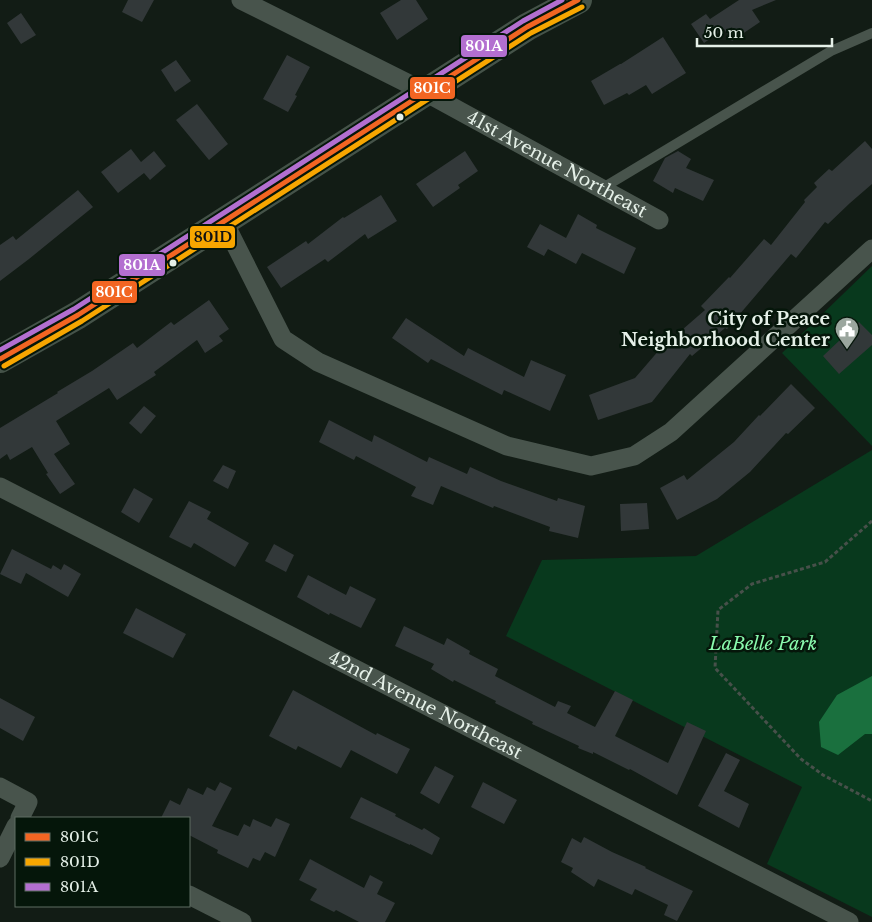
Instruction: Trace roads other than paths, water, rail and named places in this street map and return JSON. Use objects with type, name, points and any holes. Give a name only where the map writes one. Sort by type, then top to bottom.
[{"type":"street","name":"41st Avenue Northeast","points":[[241,0],[425,92],[659,220]]},
{"type":"street","points":[[0,359],[78,315],[527,27],[578,0]]},
{"type":"street","points":[[224,222],[283,339],[318,362],[507,446],[591,466],[634,456],[672,432],[872,249]]},
{"type":"street","name":"42nd Avenue Northeast","points":[[0,486],[849,922]]},
{"type":"street","points":[[0,787],[28,802],[20,817]]},
{"type":"street","points":[[0,858],[15,828]]},
{"type":"street","points":[[190,896],[242,922]]},
{"type":"lane","points":[[601,189],[831,51],[872,32]]},
{"type":"place","name":"City of Peace Neighborhood Center","points":[[847,350]]},
{"type":"park label","name":"LaBelle Park","points":[[763,644]]}]
